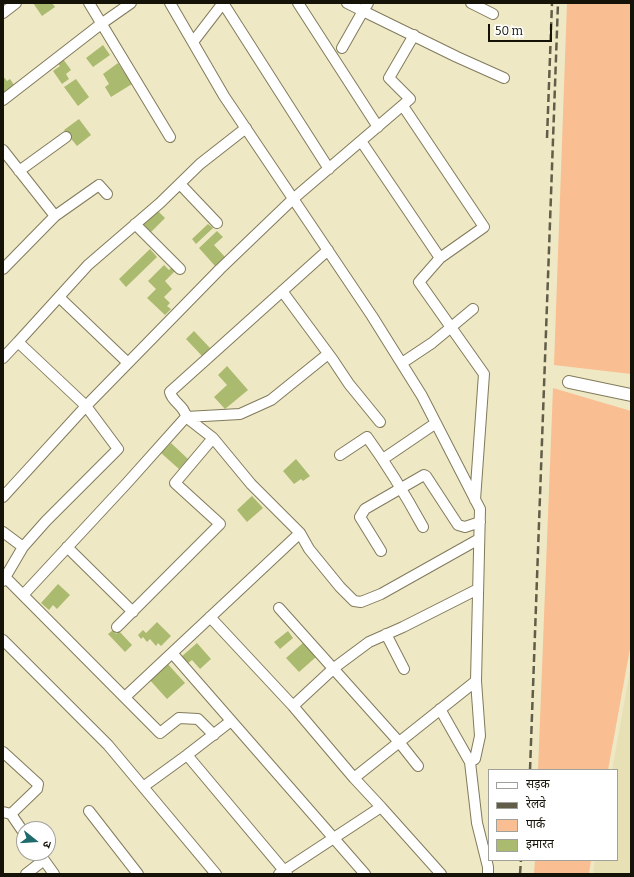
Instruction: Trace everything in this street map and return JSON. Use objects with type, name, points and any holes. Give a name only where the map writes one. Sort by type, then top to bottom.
[{"type":"street","points":[[3,13],[16,3]]},
{"type":"street","points":[[88,3],[170,137]]},
{"type":"street","points":[[3,100],[101,24],[131,3]]},
{"type":"street","points":[[170,3],[224,96],[402,363],[422,396],[480,509],[476,681],[480,736],[475,759],[470,762]]},
{"type":"street","points":[[193,42],[223,3],[329,169]]},
{"type":"street","points":[[298,3],[378,127]]},
{"type":"street","points":[[348,3],[366,7],[414,35],[457,57],[504,78]]},
{"type":"street","points":[[471,3],[493,14]]},
{"type":"street","points":[[342,48],[366,7]]},
{"type":"street","points":[[3,497],[86,406],[220,269],[293,199],[410,99],[389,78],[414,35]]},
{"type":"street","points":[[402,106],[484,227],[440,258],[419,282],[484,374],[475,500]]},
{"type":"street","points":[[3,358],[88,265],[180,184],[200,164],[246,128]]},
{"type":"street","points":[[19,171],[66,137]]},
{"type":"street","points":[[361,141],[440,258]]},
{"type":"street","points":[[3,150],[55,216]]},
{"type":"street","points":[[180,184],[216,223]]},
{"type":"street","points":[[3,269],[55,216],[99,185],[107,194]]},
{"type":"street","points":[[135,224],[180,268]]},
{"type":"street","points":[[328,250],[170,392],[171,395],[184,410],[186,417],[213,438],[251,484],[300,533],[309,549],[340,587],[354,601],[361,602],[381,594],[479,539]]},
{"type":"street","points":[[282,292],[328,354],[348,384],[380,422]]},
{"type":"street","points":[[59,297],[128,363]]},
{"type":"street","points":[[402,363],[432,343],[473,309]]},
{"type":"street","points":[[18,342],[86,406],[118,449],[46,521],[23,547],[4,579],[23,595],[160,733],[179,718],[198,719],[214,734]]},
{"type":"street","points":[[23,595],[186,417],[240,414],[271,400],[328,354]]},
{"type":"street","points":[[569,382],[631,395]]},
{"type":"street","points":[[383,459],[436,424]]},
{"type":"street","points":[[340,455],[366,437],[383,459],[402,488],[423,527]]},
{"type":"street","points":[[117,627],[220,524],[176,483],[213,438]]},
{"type":"street","points":[[381,551],[360,517],[365,509],[424,475],[458,525],[465,527],[480,522]]},
{"type":"street","points":[[3,532],[23,547]]},
{"type":"street","points":[[125,697],[300,533]]},
{"type":"street","points":[[67,547],[133,612]]},
{"type":"street","points":[[293,706],[334,668],[370,642],[478,589]]},
{"type":"street","points":[[279,608],[400,742],[418,766]]},
{"type":"street","points":[[210,617],[293,706],[354,778],[441,874]]},
{"type":"street","points":[[386,634],[404,669]]},
{"type":"street","points":[[3,640],[108,745],[216,874]]},
{"type":"street","points":[[172,653],[365,874]]},
{"type":"street","points":[[354,778],[476,681]]},
{"type":"street","points":[[440,709],[470,762],[477,823],[488,867],[488,874]]},
{"type":"street","points":[[143,787],[231,721]]},
{"type":"street","points":[[3,752],[38,784],[36,789],[7,813],[16,824]]},
{"type":"street","points":[[187,755],[284,873],[381,807]]},
{"type":"street","points":[[89,811],[138,874]]},
{"type":"street","points":[[26,874],[37,861]]},
{"type":"street","points":[[45,861],[54,874]]},
{"type":"shaded area","points":[[631,665],[631,874],[593,874],[595,861],[618,861],[618,769],[612,769]]},
{"type":"green space","points":[[567,3],[631,3],[631,374],[554,365]]},
{"type":"green space","points":[[553,388],[631,411],[631,643],[608,769],[538,769]]},
{"type":"green space","points":[[535,861],[591,861],[589,874],[534,874]]},
{"type":"building","points":[[33,3],[52,3],[55,7],[42,16]]},
{"type":"building","points":[[103,45],[110,55],[93,67],[86,58]]},
{"type":"building","points":[[63,59],[71,70],[66,74],[69,79],[62,84],[53,71],[60,66],[57,63]]},
{"type":"building","points":[[118,63],[132,84],[111,97],[105,87],[109,84],[103,74]]},
{"type":"building","points":[[3,76],[7,81],[10,79],[14,85],[3,93]]},
{"type":"building","points":[[76,79],[89,97],[78,106],[64,87]]},
{"type":"building","points":[[79,119],[91,135],[77,146],[64,130]]},
{"type":"building","points":[[156,209],[165,218],[151,232],[142,223]]},
{"type":"building","points":[[208,224],[213,228],[196,244],[192,239]]},
{"type":"building","points":[[217,231],[223,237],[214,245],[225,257],[215,266],[199,248]]},
{"type":"building","points":[[150,249],[157,257],[126,287],[119,279]]},
{"type":"building","points":[[164,265],[169,270],[172,267],[175,271],[165,281],[172,289],[164,297],[170,303],[167,306],[171,309],[165,315],[147,298],[156,289],[148,281]]},
{"type":"building","points":[[194,331],[210,348],[202,356],[186,339]]},
{"type":"building","points":[[227,366],[248,390],[225,409],[214,397],[227,385],[218,375]]},
{"type":"building","points":[[171,443],[188,459],[179,469],[161,453]]},
{"type":"building","points":[[296,459],[310,476],[303,481],[301,479],[294,484],[283,471]]},
{"type":"building","points":[[252,496],[263,508],[247,522],[237,510]]},
{"type":"building","points":[[58,584],[70,595],[57,609],[53,605],[49,610],[41,603]]},
{"type":"building","points":[[157,622],[171,636],[161,646],[158,643],[156,646],[150,639],[147,642],[143,637],[141,639],[138,635],[143,630],[146,633]]},
{"type":"building","points":[[113,630],[116,634],[119,631],[132,645],[125,652],[108,634]]},
{"type":"building","points":[[288,631],[293,638],[280,649],[274,642]]},
{"type":"building","points":[[304,642],[316,657],[299,672],[286,658]]},
{"type":"building","points":[[197,643],[211,659],[200,669],[192,660],[187,664],[181,657]]},
{"type":"building","points":[[166,662],[185,683],[167,699],[148,678]]},
{"type":"railway","points":[[547,138],[552,3]]},
{"type":"railway","points":[[530,769],[558,3]]},
{"type":"railway","points":[[520,874],[521,861]]}]
